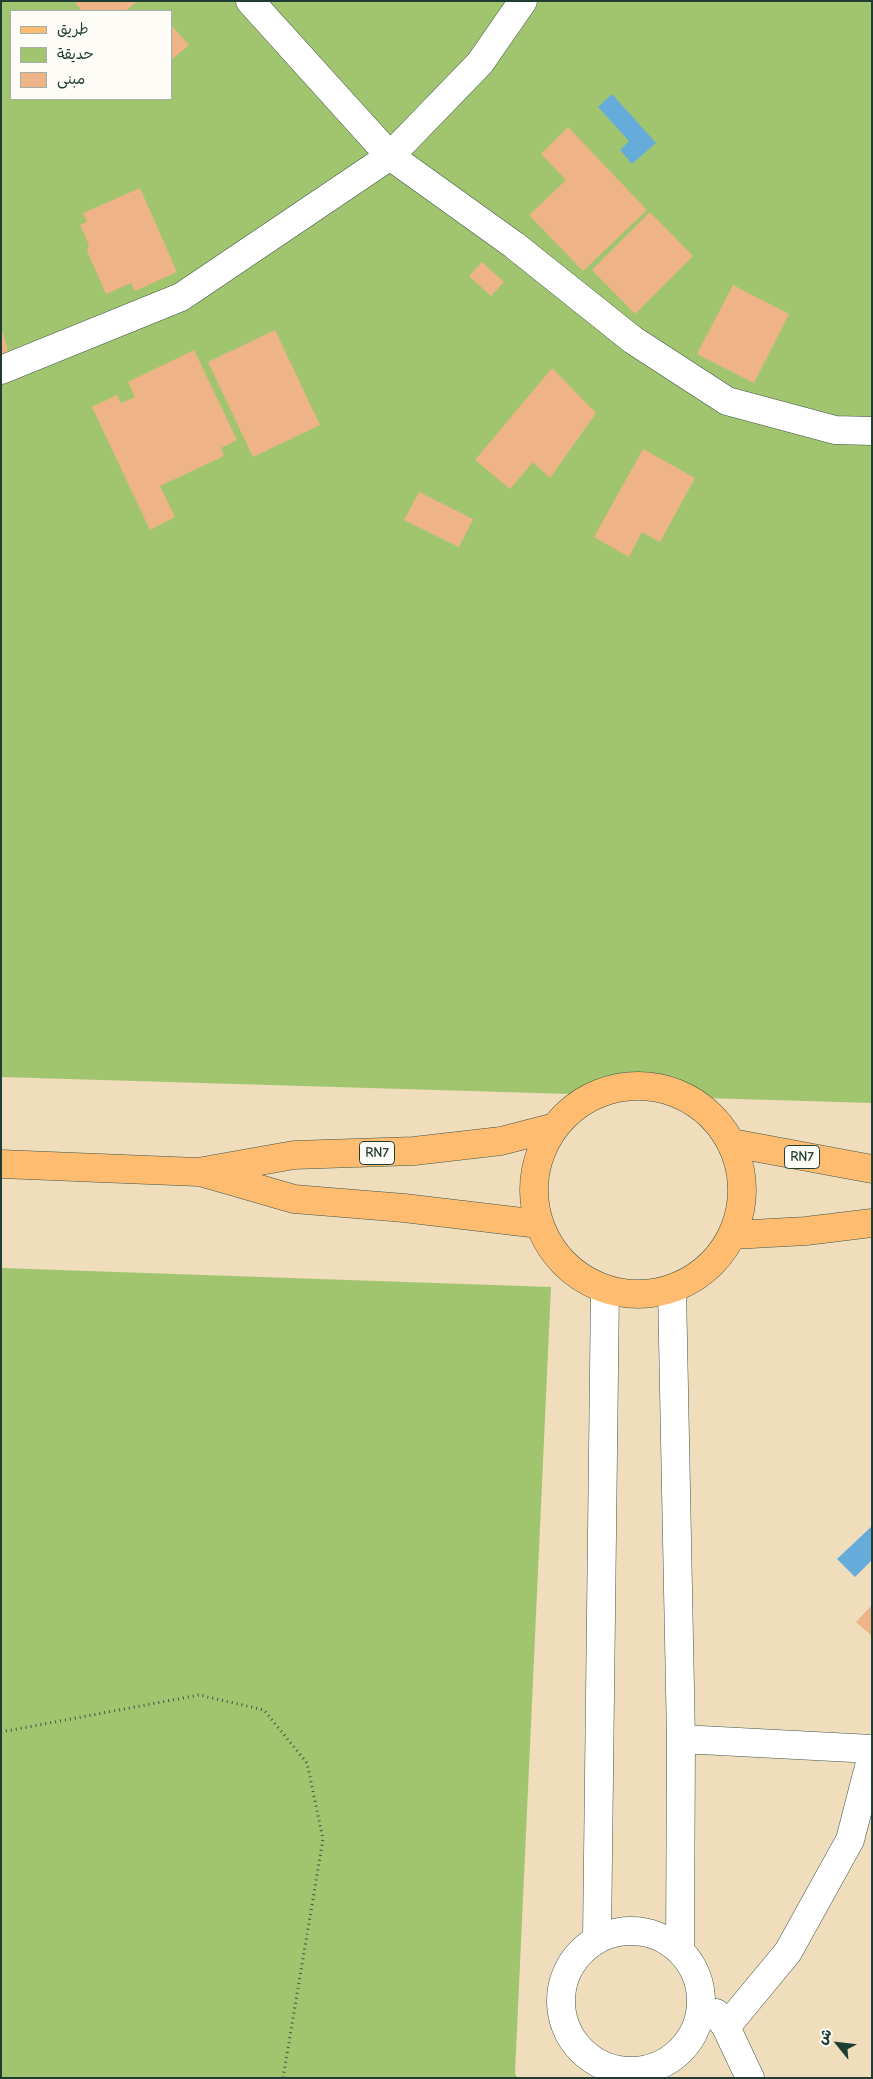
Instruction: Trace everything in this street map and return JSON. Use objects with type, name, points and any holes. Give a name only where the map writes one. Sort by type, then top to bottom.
[{"type":"main road","name":"RN7","points":[[648,1086],[682,1095],[711,1115],[732,1143],[742,1173],[742,1205],[733,1235],[706,1271],[672,1289],[638,1295],[605,1290],[576,1275],[553,1252],[539,1224],[534,1190],[539,1157],[555,1127],[581,1103],[613,1089],[648,1086]]},
{"type":"main road","name":"RN7","points":[[1,1164],[198,1172],[294,1156],[414,1151],[501,1141],[555,1127]]},
{"type":"main road","name":"RN7","points":[[732,1143],[872,1169]]},
{"type":"main road","name":"RN7","points":[[198,1172],[294,1199],[404,1208],[539,1224]]},
{"type":"main road","points":[[733,1235],[806,1232],[872,1223]]},
{"type":"street","points":[[250,1],[390,156],[514,245],[633,340],[727,401],[835,430],[872,431]]},
{"type":"street","points":[[1,370],[180,297],[390,156],[480,63],[523,1]]},
{"type":"street","points":[[672,1289],[681,1739],[680,1950]]},
{"type":"street","points":[[597,1938],[605,1290]]},
{"type":"street","points":[[681,1739],[872,1749]]},
{"type":"street","points":[[726,2027],[788,1952],[850,1840],[872,1755]]},
{"type":"street","points":[[701,1990],[701,2012],[693,2034],[679,2052],[654,2073],[615,2071],[593,2061],[575,2045],[563,2023],[560,1999],[565,1975],[578,1954],[597,1938],[618,1931],[640,1930],[662,1937],[680,1950],[694,1968],[701,1990],[726,2027],[750,2078]]},
{"type":"path","points":[[1,1732],[199,1695],[264,1710],[307,1763],[323,1839],[283,2078]]},
{"type":"green space","points":[[1,1],[872,1],[872,1103],[1,1077]]},
{"type":"green space","points":[[1,1268],[551,1287],[515,2073],[517,2078],[1,2078]]},
{"type":"water","points":[[612,94],[656,143],[632,164],[620,150],[629,141],[598,107]]},
{"type":"water","points":[[872,1526],[872,1560],[855,1577],[837,1559]]},
{"type":"building","points":[[74,1],[138,1],[126,10],[81,10]]},
{"type":"building","points":[[172,26],[189,45],[172,59]]},
{"type":"building","points":[[568,127],[647,210],[583,271],[529,215],[566,180],[541,154]]},
{"type":"building","points":[[140,188],[177,272],[135,291],[131,283],[106,294],[87,251],[89,245],[80,225],[87,222],[83,213]]},
{"type":"building","points":[[650,212],[693,256],[635,314],[592,270]]},
{"type":"building","points":[[482,262],[504,282],[491,296],[469,276]]},
{"type":"building","points":[[733,285],[789,314],[754,383],[697,354]]},
{"type":"building","points":[[1,326],[9,355],[1,357]]},
{"type":"building","points":[[275,330],[320,425],[253,457],[208,362]]},
{"type":"building","points":[[194,350],[237,440],[221,448],[224,456],[160,486],[175,517],[150,530],[92,407],[117,395],[121,403],[135,397],[128,382]]},
{"type":"building","points":[[552,368],[596,413],[550,478],[533,462],[510,489],[475,460]]},
{"type":"building","points":[[643,449],[695,478],[660,542],[642,532],[629,557],[594,537]]},
{"type":"building","points":[[419,492],[473,519],[459,547],[404,520]]},
{"type":"building","points":[[872,1605],[872,1636],[856,1622]]}]
